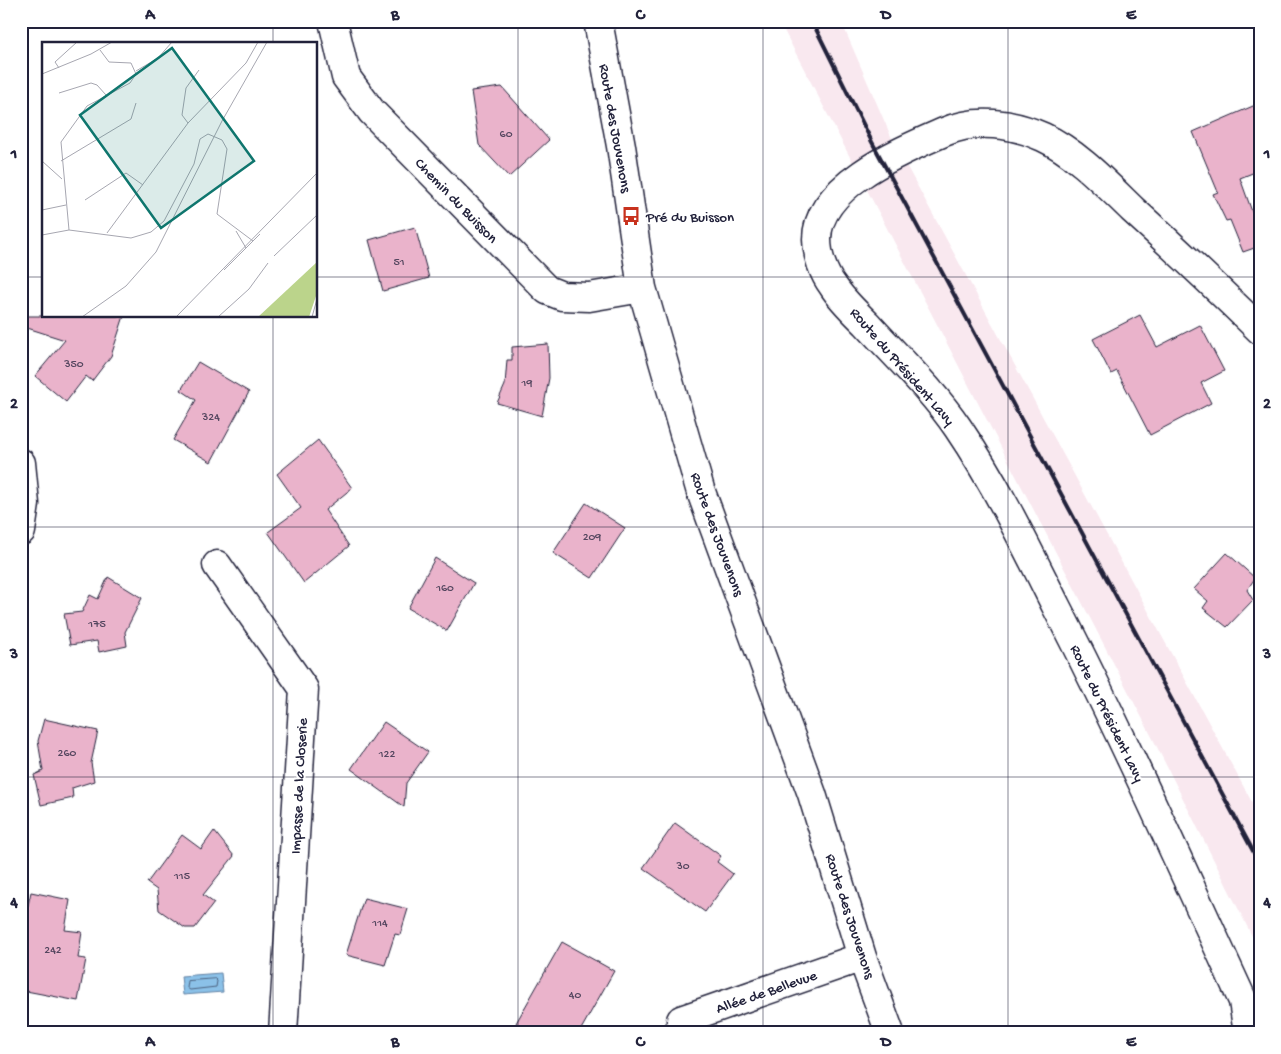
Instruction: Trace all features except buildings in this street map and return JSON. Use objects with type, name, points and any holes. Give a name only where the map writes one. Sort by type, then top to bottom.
[{"type":"street","name":"Chemin du Buisson","points":[[333,21],[346,77],[372,112],[547,290],[562,296],[589,297],[642,288]]},
{"type":"street","name":"Route des Jouvenons","points":[[598,21],[621,146],[642,288],[700,489],[812,794],[862,957],[890,1033]]},
{"type":"street","name":"Route du Président Lavy","points":[[1248,1033],[1242,1002],[1104,700],[986,474],[956,426],[929,391],[831,284],[819,256],[818,228],[823,212],[847,185],[862,174],[918,143],[954,128],[978,123],[1000,124],[1024,130],[1047,139],[1086,165],[1260,330]]},
{"type":"street","points":[[21,463],[25,504],[21,531]]},
{"type":"street","name":"Impasse de la Closerie","points":[[217,566],[304,689],[283,1033]]},
{"type":"street","name":"Allée de Bellevue","points":[[681,1033],[681,1020],[862,957]]},
{"type":"shaded area","points":[[779,21],[841,21],[893,141],[1260,817],[1260,952],[1152,737]]},
{"type":"water","points":[[221,973],[223,992],[183,995],[181,976]]},
{"type":"railway","points":[[812,21],[872,142],[1260,864]]},
{"type":"place","name":"Pré du Buisson","points":[[631,216]]}]
